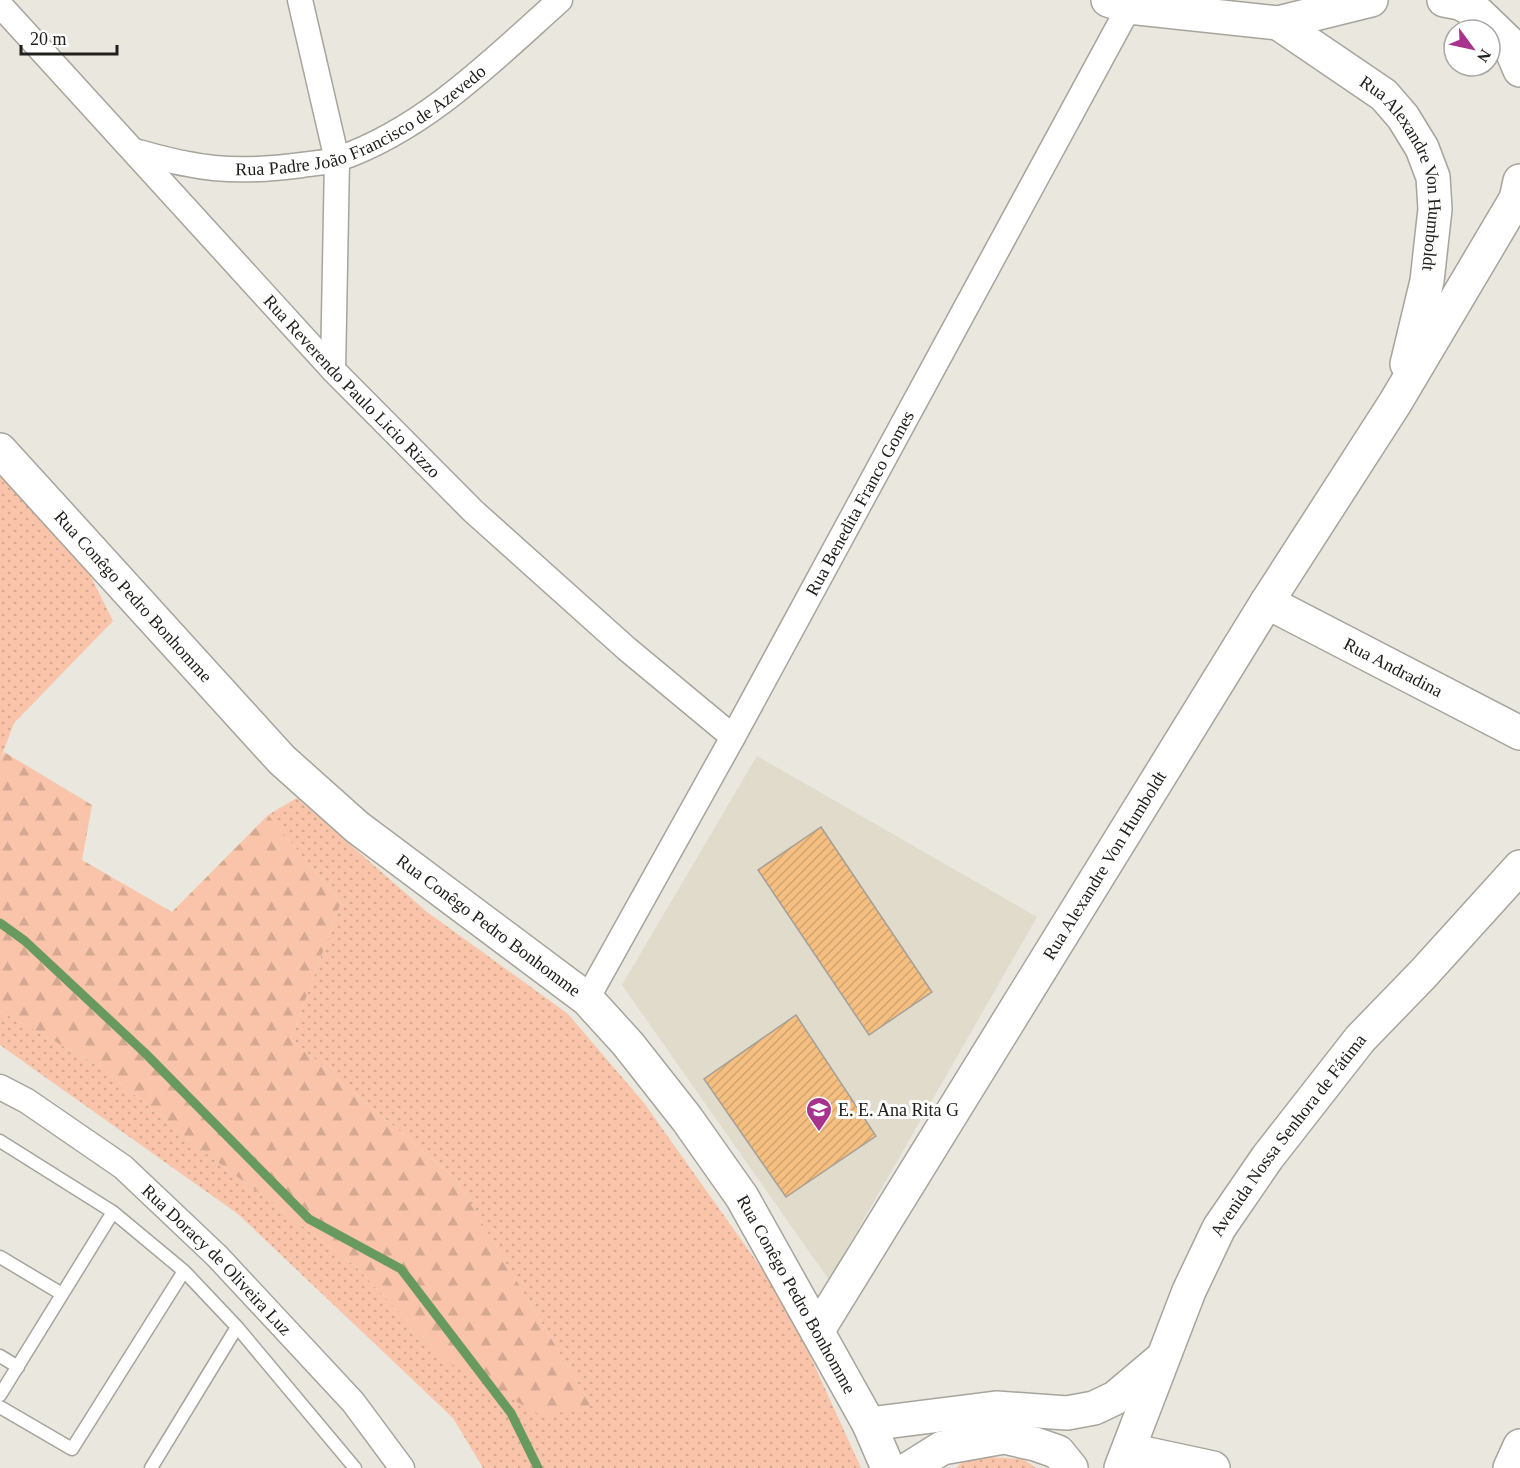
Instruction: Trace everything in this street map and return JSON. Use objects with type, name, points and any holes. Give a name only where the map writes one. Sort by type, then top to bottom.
[{"type":"main road","name":"Rua Alexandre Von Humboldt","points":[[1118,3],[1278,23],[1371,0]]},
{"type":"main road","points":[[1444,0],[1460,3],[1479,14],[1508,42],[1520,70]]},
{"type":"main road","name":"Rua Alexandre Von Humboldt","points":[[1278,23],[1383,95],[1403,117],[1422,148],[1433,177],[1435,209],[1427,281],[1410,356],[1395,403]]},
{"type":"main road","name":"Rua Alexandre Von Humboldt","points":[[818,1330],[1267,602],[1395,403],[1516,200],[1520,181]]},
{"type":"main road","name":"Rua Conêgo Pedro Bonhomme","points":[[0,450],[282,760],[357,827],[587,999],[628,1044],[687,1119],[742,1197],[869,1424],[888,1468]]},
{"type":"main road","name":"Rua Andradina","points":[[1267,602],[1520,733]]},
{"type":"main road","name":"Avenida Nossa Senhora de Fátima","points":[[1126,1462],[1189,1291],[1219,1228],[1267,1158],[1360,1039],[1423,974],[1520,867]]},
{"type":"main road","points":[[869,1424],[996,1408],[1067,1413],[1094,1408],[1115,1398],[1163,1357]]},
{"type":"main road","points":[[910,1468],[942,1448],[1004,1437],[1058,1452],[1071,1468]]},
{"type":"main road","points":[[1510,1468],[1520,1446]]},
{"type":"main road","points":[[1126,1462],[1213,1468]]},
{"type":"street","points":[[300,0],[337,160],[333,370]]},
{"type":"street","name":"Rua Padre João Francisco de Azevedo","points":[[135,151],[190,165],[238,169],[337,160],[375,143],[427,112],[484,69],[560,0]]},
{"type":"street","name":"Rua Benedita Franco Gomes","points":[[587,999],[733,737],[1118,3]]},
{"type":"street","name":"Rua Reverendo Paulo Licio Rizzo","points":[[0,5],[333,370],[473,511],[627,649],[733,737]]},
{"type":"street","name":"Rua Doracy de Oliveira Luz","points":[[0,1087],[27,1101],[123,1167],[149,1191],[217,1256],[353,1402],[402,1468]]},
{"type":"lane","points":[[0,1141],[113,1212],[184,1271],[237,1327],[355,1468]]},
{"type":"lane","points":[[0,1395],[113,1212]]},
{"type":"lane","points":[[0,1257],[62,1294]]},
{"type":"lane","points":[[0,1407],[72,1449],[184,1271]]},
{"type":"lane","points":[[157,1466],[237,1327]]},
{"type":"lane","points":[[0,1356],[18,1367]]},
{"type":"shaded area","name":"E. E. Ana Rita G","points":[[757,756],[1037,917],[829,1280],[622,985]]},
{"type":"green space","points":[[0,472],[83,561],[113,621],[14,723],[0,760]]},
{"type":"green space","points":[[4,752],[92,805],[82,860],[172,912],[268,815],[341,902],[291,1039],[455,1178],[591,1405],[543,1417],[446,1361],[355,1266],[203,1151],[101,1067],[0,1011],[0,760]]},
{"type":"green space","points":[[297,798],[427,912],[568,1014],[644,1103],[786,1303],[861,1468],[483,1468],[453,1418],[238,1214],[0,1045],[0,1011],[101,1067],[203,1151],[355,1266],[446,1361],[591,1405],[455,1178],[291,1039],[341,902],[268,815]]},
{"type":"green space","points":[[968,1456],[1023,1459],[1036,1468],[956,1468]]},
{"type":"building","points":[[821,827],[932,992],[869,1035],[758,870]]},
{"type":"building","points":[[796,1015],[876,1136],[786,1197],[704,1079]]},
{"type":"waterway","points":[[0,923],[25,941],[145,1053],[309,1219],[401,1269],[511,1413],[538,1468]]},
{"type":"place","name":"E. E. Ana Rita G","points":[[819,1133]]}]
